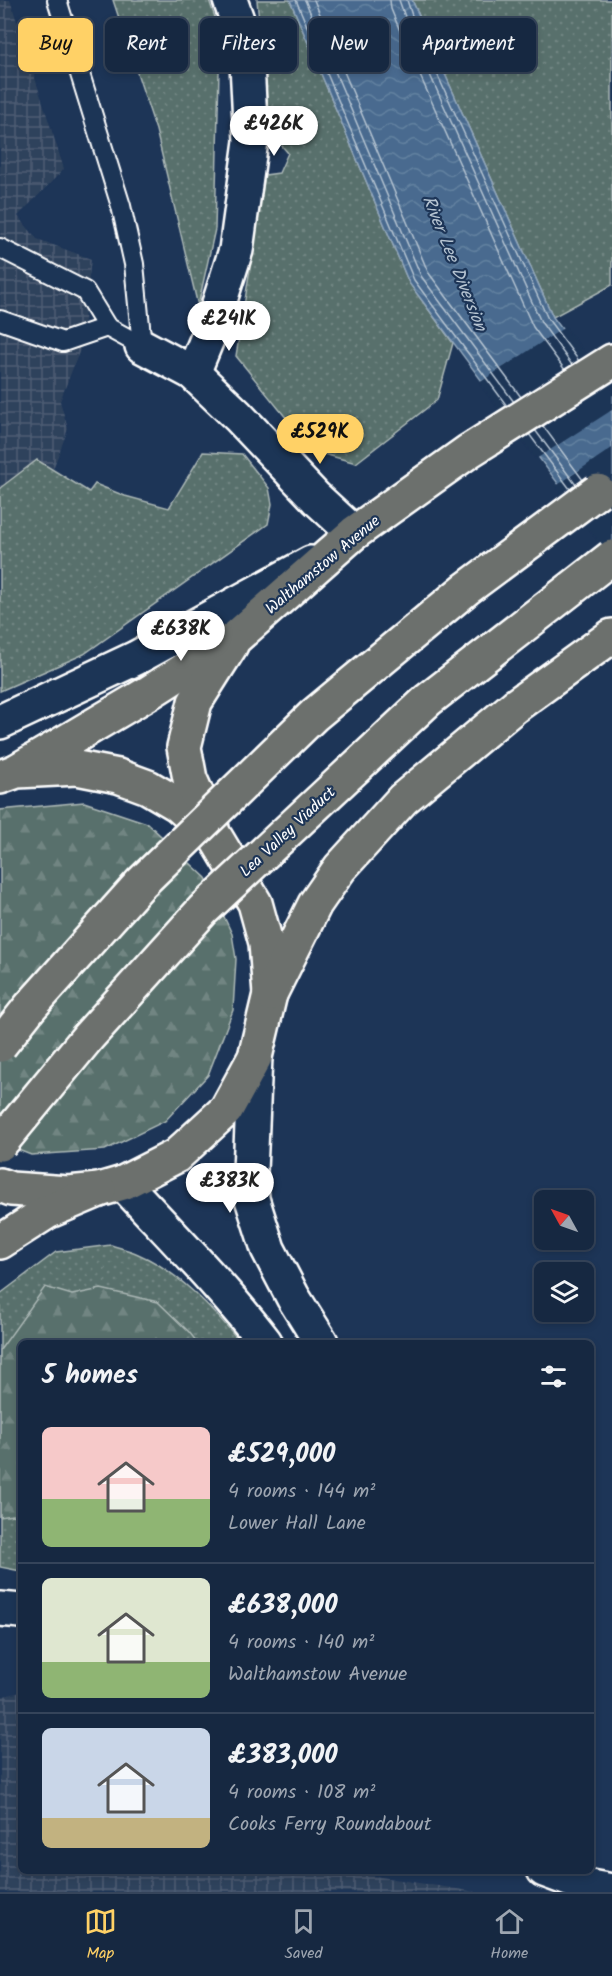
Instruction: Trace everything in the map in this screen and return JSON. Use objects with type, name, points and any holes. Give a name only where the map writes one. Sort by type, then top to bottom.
[{"type":"main road","name":"Walthamstow Avenue","points":[[235,638],[345,541],[469,451],[612,361]]},
{"type":"main road","points":[[0,1045],[30,1007],[141,883],[314,715],[466,589],[612,482]]},
{"type":"main road","name":"Lea Valley Viaduct","points":[[0,1144],[88,1037],[203,910],[428,700],[612,557]]},
{"type":"main road","points":[[0,1242],[47,1212],[176,1156],[226,1110],[255,1057],[270,994],[315,904],[340,867],[403,799],[515,706],[612,636]]},
{"type":"main road","points":[[8,774],[150,692],[235,638]]},
{"type":"main road","points":[[235,638],[195,702],[184,747],[190,779],[216,838],[255,903],[266,943],[270,994]]},
{"type":"main road","points":[[8,774],[77,768],[118,776],[148,787],[177,804],[216,838]]},
{"type":"main road","points":[[0,1185],[11,1189],[68,1193],[111,1186]]},
{"type":"street","points":[[193,373],[210,332],[236,250],[250,141],[246,45],[230,0]]},
{"type":"street","points":[[0,723],[136,658],[345,541],[316,498],[238,416],[193,373],[142,346]]},
{"type":"street","points":[[255,1057],[250,1171],[252,1199],[268,1249],[293,1297],[320,1340]]},
{"type":"street","points":[[111,1186],[204,1270],[263,1340]]},
{"type":"street","points":[[0,1609],[18,1611]]},
{"type":"street","points":[[555,1874],[590,1887],[612,1891]]},
{"type":"lane","points":[[57,0],[121,206],[134,264],[142,346]]},
{"type":"lane","points":[[0,248],[85,291],[107,327],[142,346]]},
{"type":"lane","points":[[0,320],[63,342],[107,327]]},
{"type":"shaded area","points":[[0,0],[10,0],[18,25],[18,72],[33,72],[64,169],[18,216],[37,239],[91,259],[81,347],[60,401],[68,429],[53,469],[37,460],[0,488]]},
{"type":"shaded area","points":[[18,1693],[18,1874],[362,1874],[476,1892],[0,1892],[0,1697]]},
{"type":"green space","points":[[113,0],[209,0],[215,18],[200,18],[200,72],[219,72],[215,229],[198,306],[156,130],[137,72],[188,72],[188,18],[119,18]]},
{"type":"green space","points":[[257,0],[290,0],[309,45],[309,72],[320,72],[409,283],[453,343],[437,400],[356,463],[313,451],[236,356],[265,175],[279,173],[288,153],[270,132],[264,72],[297,72],[297,18],[259,18]]},
{"type":"green space","points":[[412,0],[612,0],[612,285],[553,317],[444,72],[536,72],[536,18],[420,18]]},
{"type":"green space","points":[[203,452],[242,454],[269,488],[272,504],[268,524],[84,654],[0,691],[0,488],[37,460],[89,492],[95,484],[125,496],[169,508]]},
{"type":"green space","points":[[84,802],[147,823],[206,878],[232,934],[236,959],[233,1010],[208,1075],[165,1121],[105,1150],[31,1155],[0,1143],[0,810]]},
{"type":"green space","points":[[111,1245],[152,1261],[194,1292],[238,1340],[18,1340],[18,1570],[0,1567],[0,1294],[56,1252]]},
{"type":"green space","points":[[45,1287],[72,1295],[101,1289],[158,1302],[195,1340],[18,1340],[18,1516],[0,1517],[0,1350]]},
{"type":"water","name":"River Lee Diversion","points":[[290,0],[412,0],[420,18],[401,18],[401,72],[444,72],[553,317],[612,396],[612,556],[409,283],[320,72],[389,72],[389,18],[309,18],[309,45]]},
{"type":"pier","points":[[565,327],[612,391],[612,410],[536,459],[479,383]]},
{"type":"pier","points":[[612,448],[612,559],[556,486]]}]
